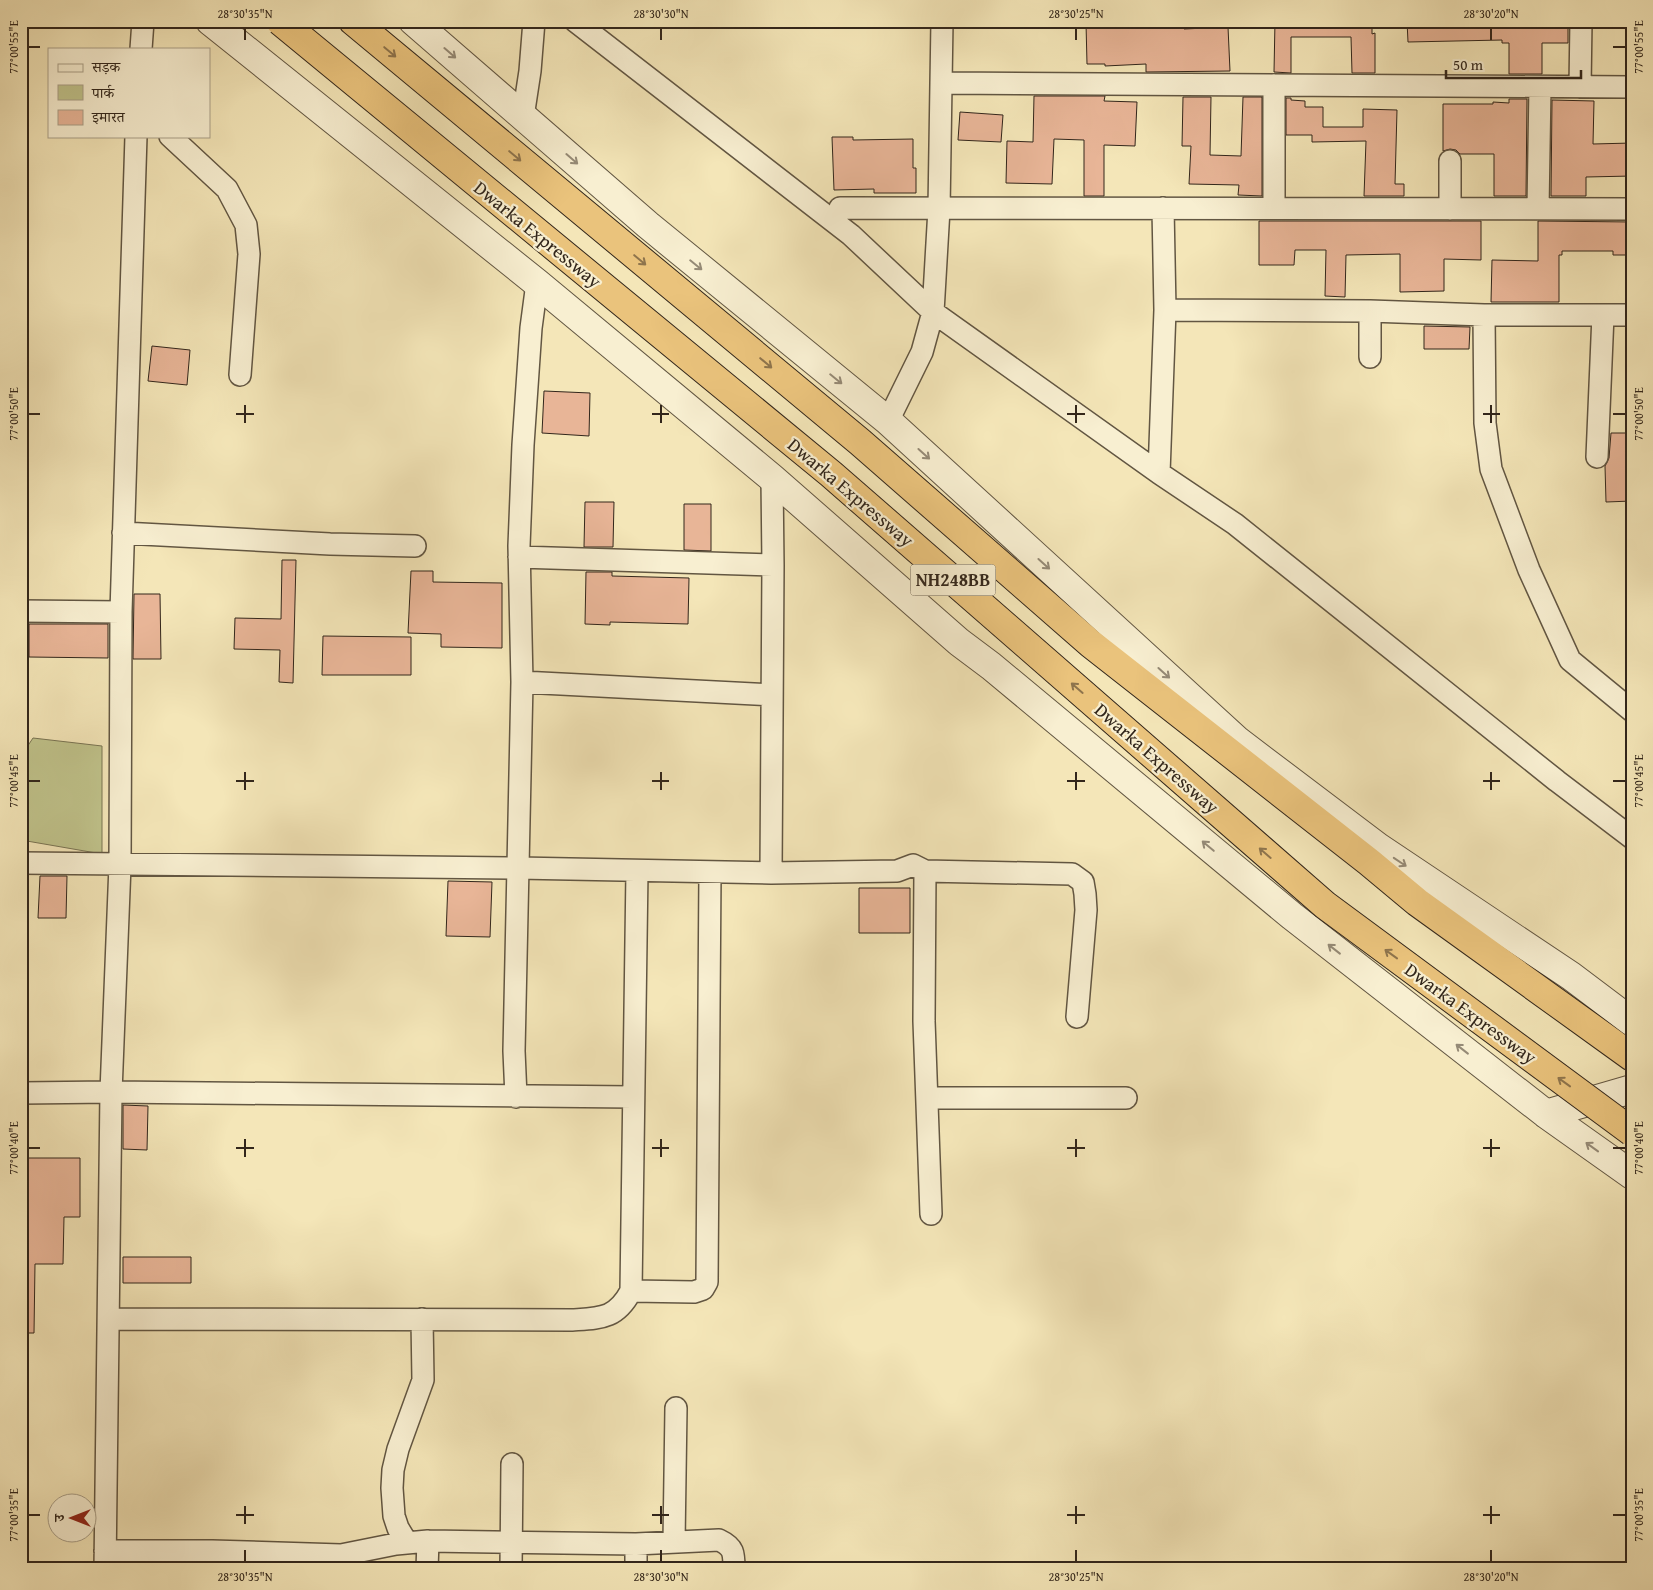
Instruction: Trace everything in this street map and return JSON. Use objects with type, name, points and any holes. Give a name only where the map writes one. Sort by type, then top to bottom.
[{"type":"highway","name":"Dwarka Expressway","points":[[280,21],[831,474],[1325,905],[1632,1132]]},
{"type":"highway","name":"NH248BB","points":[[353,21],[860,442],[1091,644],[1369,862],[1417,902],[1632,1057]]},
{"type":"street","points":[[141,48],[143,21]]},
{"type":"street","points":[[210,21],[536,283],[772,478],[959,642],[991,666],[1292,916],[1546,1114],[1632,1175]]},
{"type":"street","points":[[413,21],[648,225],[888,421],[1238,741],[1378,847],[1572,976],[1632,1022]]},
{"type":"street","points":[[523,117],[530,71],[534,21]]},
{"type":"street","points":[[575,21],[851,235],[932,312],[1159,473],[1235,524],[1632,838]]},
{"type":"street","points":[[888,421],[922,352],[932,312],[939,209],[942,21]]},
{"type":"street","points":[[1580,87],[1581,21]]},
{"type":"street","points":[[941,83],[1632,87]]},
{"type":"street","points":[[1274,85],[1274,208]]},
{"type":"street","points":[[1538,209],[1540,87]]},
{"type":"street","points":[[136,138],[122,533],[120,865],[111,1092],[105,1560],[149,1552],[212,1551],[342,1555],[417,1542],[636,1544],[719,1540],[728,1545],[734,1555],[734,1569]]},
{"type":"street","points":[[172,138],[227,189],[246,225],[249,254],[240,375]]},
{"type":"street","points":[[1450,161],[1450,209]]},
{"type":"street","points":[[840,208],[1632,209]]},
{"type":"street","points":[[1159,473],[1165,310],[1164,208]]},
{"type":"street","points":[[516,1097],[514,1051],[522,682],[519,557],[523,445],[536,283]]},
{"type":"street","points":[[1165,310],[1370,311],[1484,315],[1632,316]]},
{"type":"street","points":[[1370,311],[1370,357]]},
{"type":"street","points":[[1484,315],[1485,423],[1491,469],[1529,570],[1570,660],[1632,711]]},
{"type":"street","points":[[1597,457],[1602,315]]},
{"type":"street","points":[[771,873],[772,478]]},
{"type":"street","points":[[122,533],[330,544],[415,546]]},
{"type":"street","points":[[519,557],[773,564]]},
{"type":"street","points":[[21,611],[121,612]]},
{"type":"street","points":[[522,682],[772,695]]},
{"type":"street","points":[[21,863],[518,868],[771,873],[897,870],[913,865],[925,870],[1072,874],[1083,882],[1086,910],[1077,1017]]},
{"type":"street","points":[[109,1319],[572,1320],[602,1318],[624,1305],[631,1291],[637,870]]},
{"type":"street","points":[[925,870],[924,1021],[931,1214]]},
{"type":"street","points":[[631,1291],[694,1292],[703,1289],[707,1282],[710,872]]},
{"type":"street","points":[[1546,1114],[1632,1089]]},
{"type":"street","points":[[21,1093],[111,1092],[633,1097]]},
{"type":"street","points":[[928,1098],[1126,1098]]},
{"type":"street","points":[[422,1319],[423,1380],[398,1449],[393,1470],[392,1488],[394,1516],[398,1528],[417,1542],[427,1569]]},
{"type":"street","points":[[674,1542],[676,1408]]},
{"type":"street","points":[[511,1569],[512,1464]]},
{"type":"street","points":[[636,1544],[636,1569]]},
{"type":"green space","points":[[33,738],[102,746],[102,854],[21,840],[21,756]]},
{"type":"building","points":[[1183,21],[1184,29],[1228,27],[1230,71],[1146,72],[1146,64],[1105,66],[1105,64],[1087,64],[1086,23]]},
{"type":"building","points":[[1275,21],[1372,21],[1372,34],[1375,33],[1375,73],[1352,73],[1351,37],[1291,37],[1291,73],[1274,72]]},
{"type":"building","points":[[1407,21],[1568,21],[1568,43],[1542,43],[1542,74],[1509,74],[1509,43],[1502,43],[1502,40],[1408,42]]},
{"type":"building","points":[[1034,96],[1105,96],[1104,101],[1137,102],[1135,146],[1104,145],[1104,196],[1084,196],[1084,140],[1054,139],[1052,184],[1006,183],[1007,141],[1033,142]]},
{"type":"building","points":[[1183,97],[1211,97],[1210,155],[1241,156],[1243,97],[1262,97],[1262,196],[1238,195],[1239,185],[1189,184],[1191,146],[1182,146]]},
{"type":"building","points":[[1286,98],[1305,101],[1305,107],[1323,107],[1323,127],[1363,127],[1363,109],[1397,110],[1395,184],[1404,184],[1404,196],[1364,196],[1366,141],[1312,142],[1312,135],[1286,135]]},
{"type":"building","points":[[1509,99],[1527,99],[1526,196],[1494,196],[1494,154],[1460,154],[1456,150],[1450,149],[1443,151],[1443,104],[1509,103]]},
{"type":"building","points":[[1552,100],[1594,101],[1593,144],[1632,143],[1632,176],[1586,177],[1586,196],[1551,196]]},
{"type":"building","points":[[960,112],[1003,115],[1001,142],[958,140]]},
{"type":"building","points":[[832,137],[853,137],[853,140],[913,139],[913,168],[916,168],[916,193],[874,193],[874,189],[834,190]]},
{"type":"building","points":[[1259,221],[1481,221],[1481,260],[1444,259],[1444,291],[1400,292],[1400,254],[1346,255],[1345,297],[1325,296],[1326,250],[1295,250],[1294,265],[1259,265]]},
{"type":"building","points":[[1538,221],[1632,222],[1632,255],[1613,255],[1613,251],[1562,251],[1562,255],[1559,255],[1559,302],[1491,302],[1492,260],[1538,261]]},
{"type":"building","points":[[1424,326],[1470,327],[1469,349],[1424,349]]},
{"type":"building","points":[[152,346],[190,350],[187,385],[148,381]]},
{"type":"building","points":[[544,391],[590,393],[589,436],[542,433]]},
{"type":"building","points":[[1611,433],[1632,433],[1632,501],[1606,502],[1605,466],[1609,458]]},
{"type":"building","points":[[585,502],[614,502],[613,547],[584,547]]},
{"type":"building","points":[[684,504],[711,504],[711,551],[684,550]]},
{"type":"building","points":[[282,560],[296,560],[293,683],[279,682],[280,650],[234,649],[235,618],[281,619]]},
{"type":"building","points":[[411,571],[433,571],[433,582],[502,583],[502,648],[441,647],[441,634],[408,633]]},
{"type":"building","points":[[586,572],[612,572],[612,576],[689,578],[688,624],[610,622],[610,625],[585,624]]},
{"type":"building","points":[[134,594],[160,594],[161,659],[133,659]]},
{"type":"building","points":[[29,624],[108,624],[108,658],[29,657]]},
{"type":"building","points":[[323,636],[411,637],[411,675],[322,675]]},
{"type":"building","points":[[40,876],[67,876],[66,918],[38,918]]},
{"type":"building","points":[[448,881],[492,882],[490,937],[446,936]]},
{"type":"building","points":[[859,888],[910,888],[910,933],[859,933]]},
{"type":"building","points":[[123,1105],[148,1106],[147,1150],[123,1149]]},
{"type":"building","points":[[21,1158],[80,1158],[80,1217],[64,1217],[63,1264],[35,1264],[34,1333],[21,1333]]},
{"type":"building","points":[[123,1257],[191,1257],[191,1283],[123,1283]]}]
